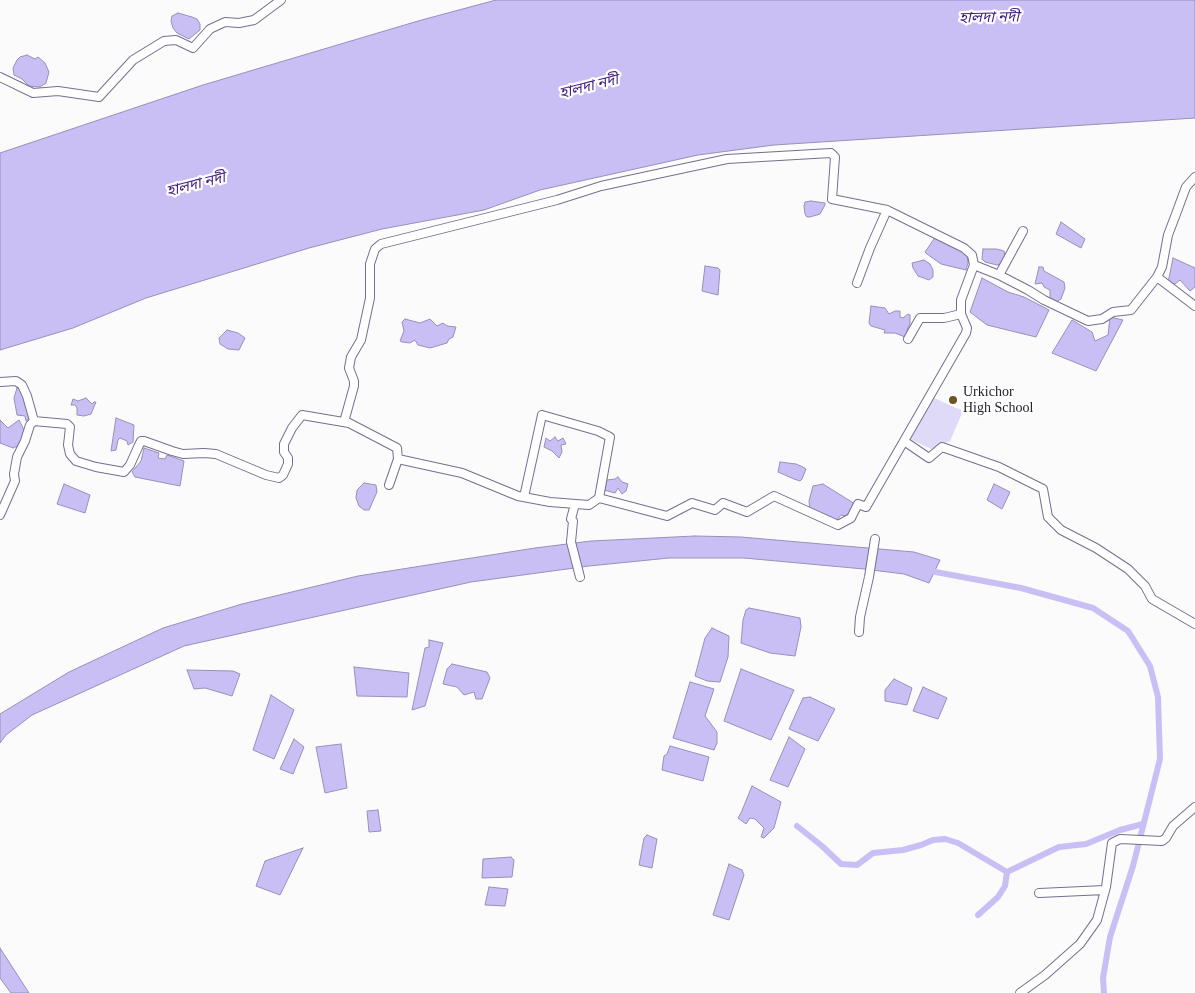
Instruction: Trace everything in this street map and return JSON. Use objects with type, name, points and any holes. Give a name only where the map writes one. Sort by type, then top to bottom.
[{"type":"street","points":[[0,76],[33,93],[58,91],[99,97],[133,60],[164,40],[176,40],[193,48],[210,29],[225,22],[239,23],[254,20],[281,0]]},
{"type":"street","points":[[344,422],[354,386],[354,381],[348,368],[353,351],[361,340],[370,298],[370,264],[372,255],[381,244],[557,200],[601,186],[727,159],[831,153],[835,157],[832,199],[888,210],[964,248],[972,255],[974,265],[962,294],[961,314],[967,328],[966,333],[866,507],[858,504],[851,518],[838,525],[774,496],[747,512],[723,503],[715,510],[692,503],[667,516],[599,498]]},
{"type":"street","points":[[974,265],[999,275],[1044,300],[1093,322],[1113,312],[1131,310],[1157,277],[1165,258],[1168,236],[1179,205],[1186,187],[1195,177]]},
{"type":"street","points":[[857,283],[870,248],[888,210]]},
{"type":"street","points":[[999,275],[1023,231]]},
{"type":"street","points":[[1157,277],[1195,306]]},
{"type":"street","points":[[908,339],[920,318],[944,318],[961,314]]},
{"type":"street","points":[[0,382],[16,381],[22,385],[34,421]]},
{"type":"street","points":[[398,459],[462,474],[524,497],[589,505],[599,498],[610,437],[598,431],[542,415],[524,497]]},
{"type":"street","points":[[34,421],[68,424],[70,427],[68,445],[70,454],[76,461],[96,468],[124,472],[130,465],[139,445],[144,441],[183,454],[216,454],[266,475],[279,478],[283,475],[288,464],[288,458],[284,452],[284,444],[292,428],[302,416],[344,422],[398,448],[398,459],[389,484]]},
{"type":"street","points":[[0,515],[15,481],[14,474],[17,457],[30,425],[34,421]]},
{"type":"street","points":[[904,441],[929,458],[942,447],[999,467],[1043,489],[1048,517],[1061,530],[1096,548],[1128,569],[1145,586],[1152,600],[1195,624]]},
{"type":"street","points":[[575,504],[571,519],[574,521],[571,542],[579,574]]},
{"type":"street","points":[[859,632],[860,617],[870,576],[875,540]]},
{"type":"street","points":[[1020,993],[1045,975],[1080,944],[1097,920],[1105,890],[1112,843],[1120,840],[1164,840],[1173,826],[1195,807]]},
{"type":"street","points":[[1039,893],[1105,890]]},
{"type":"shaded area","points":[[932,397],[963,411],[950,441],[931,449],[908,438]]},
{"type":"water","name":"হালদা নদী","points":[[496,0],[1195,0],[1195,118],[774,145],[698,155],[540,190],[484,210],[382,229],[309,248],[146,298],[73,328],[0,350],[0,153],[203,85],[418,21]]},
{"type":"water","points":[[178,13],[197,19],[200,24],[200,30],[189,39],[177,33],[173,28],[172,16]]},
{"type":"water","points":[[27,55],[35,59],[38,57],[45,63],[49,72],[46,83],[40,87],[29,86],[22,79],[14,75],[13,68],[17,60]]},
{"type":"water","points":[[805,202],[825,203],[825,205],[820,214],[807,217],[805,214]]},
{"type":"water","points":[[1061,222],[1085,239],[1081,248],[1056,234]]},
{"type":"water","points":[[936,236],[967,255],[968,263],[966,270],[941,264],[925,252]]},
{"type":"water","points":[[983,249],[1004,251],[1006,260],[997,265],[985,262],[982,259]]},
{"type":"water","points":[[1173,258],[1195,268],[1195,287],[1190,291],[1180,280],[1175,284],[1168,283]]},
{"type":"water","points":[[924,260],[930,264],[933,270],[933,277],[929,280],[918,276],[913,268],[912,263]]},
{"type":"water","points":[[705,266],[720,270],[718,295],[702,291]]},
{"type":"water","points":[[1039,267],[1043,267],[1044,271],[1064,282],[1065,288],[1061,299],[1056,302],[1050,300],[1050,290],[1044,287],[1042,283],[1035,284]]},
{"type":"water","points":[[982,278],[1049,310],[1036,337],[987,325],[970,312]]},
{"type":"water","points":[[871,306],[885,308],[889,314],[900,311],[900,317],[903,318],[908,314],[910,315],[908,335],[905,337],[895,333],[884,333],[885,330],[871,326],[869,323]]},
{"type":"water","points":[[1110,317],[1123,320],[1096,371],[1052,353],[1072,320],[1092,332],[1095,341],[1108,335]]},
{"type":"water","points":[[405,319],[420,323],[430,319],[437,326],[443,323],[447,326],[456,327],[453,337],[447,343],[430,348],[418,345],[415,340],[410,343],[400,341],[404,331],[402,322]]},
{"type":"water","points":[[227,330],[238,333],[245,338],[239,350],[228,349],[220,344],[219,338]]},
{"type":"water","points":[[17,388],[21,388],[31,417],[26,421],[25,416],[17,415],[14,398]]},
{"type":"water","points":[[86,398],[92,404],[96,402],[91,414],[77,415],[77,408],[75,405],[71,405],[73,399],[78,401]]},
{"type":"water","points":[[116,418],[134,425],[133,442],[128,445],[127,441],[120,438],[116,450],[111,451]]},
{"type":"water","points":[[0,420],[8,428],[19,420],[25,432],[22,444],[13,448],[0,443]]},
{"type":"water","points":[[555,437],[558,441],[563,438],[566,444],[561,445],[562,452],[559,458],[552,451],[544,447],[546,438],[550,441]]},
{"type":"water","points":[[144,448],[159,453],[158,458],[165,459],[167,455],[184,461],[180,486],[135,477],[132,472],[141,461]]},
{"type":"water","points":[[780,462],[796,464],[806,469],[802,479],[800,481],[778,472]]},
{"type":"water","points":[[618,477],[622,482],[628,484],[626,491],[622,494],[618,488],[615,493],[604,490],[607,480]]},
{"type":"water","points":[[364,483],[376,485],[377,492],[369,510],[364,510],[359,506],[356,498],[357,490]]},
{"type":"water","points":[[64,484],[90,495],[85,513],[57,504]]},
{"type":"water","points":[[823,484],[855,504],[846,516],[841,515],[836,521],[810,511],[809,501],[813,486]]},
{"type":"water","points":[[994,484],[1010,492],[1002,509],[987,500]]},
{"type":"water","points":[[695,536],[741,537],[914,552],[940,560],[929,583],[904,574],[744,558],[669,558],[589,566],[471,582],[184,646],[32,715],[6,735],[0,743],[0,714],[69,672],[163,628],[242,604],[358,576],[535,548],[591,541]]},
{"type":"water","points":[[749,608],[800,618],[801,627],[795,656],[770,653],[741,643],[743,620],[746,610]]},
{"type":"water","points":[[712,628],[729,636],[728,657],[720,682],[707,681],[695,676],[705,638]]},
{"type":"water","points":[[429,640],[443,643],[425,706],[412,710],[425,648],[429,647]]},
{"type":"water","points":[[452,664],[487,672],[490,678],[482,699],[476,699],[474,692],[464,695],[457,687],[443,684],[447,669]]},
{"type":"water","points":[[354,667],[409,673],[407,697],[357,696]]},
{"type":"water","points":[[741,669],[794,690],[771,740],[724,721]]},
{"type":"water","points":[[187,670],[233,671],[240,674],[232,696],[205,688],[194,689]]},
{"type":"water","points":[[894,679],[912,688],[907,705],[885,701],[885,690]]},
{"type":"water","points":[[690,682],[714,689],[705,716],[717,732],[717,743],[714,750],[673,738]]},
{"type":"water","points":[[923,687],[947,698],[938,719],[913,711]]},
{"type":"water","points":[[271,695],[294,710],[274,759],[253,750]]},
{"type":"water","points":[[810,697],[835,709],[818,741],[789,729],[803,698]]},
{"type":"water","points":[[789,737],[805,749],[788,787],[770,780]]},
{"type":"water","points":[[294,739],[304,747],[293,774],[280,769]]},
{"type":"water","points":[[341,744],[347,788],[325,793],[316,747]]},
{"type":"water","points":[[670,746],[709,757],[703,781],[662,770],[664,756],[667,754]]},
{"type":"water","points":[[752,786],[781,802],[774,828],[764,838],[761,837],[764,828],[755,819],[750,818],[746,824],[738,818]]},
{"type":"water","points":[[378,810],[381,831],[369,832],[367,811]]},
{"type":"water","points":[[647,835],[657,839],[652,868],[639,865],[644,838]]},
{"type":"water","points":[[303,848],[280,895],[256,886],[265,861]]},
{"type":"water","points":[[511,857],[514,860],[512,877],[482,878],[483,859]]},
{"type":"water","points":[[729,864],[742,870],[744,875],[729,920],[713,915]]},
{"type":"water","points":[[489,887],[508,889],[505,906],[485,905]]},
{"type":"water","points":[[0,948],[29,993],[11,993],[0,978]]},
{"type":"waterway","points":[[925,570],[1021,588],[1093,608],[1128,631],[1150,666],[1158,697],[1160,759],[1133,866],[1110,937],[1103,978],[1104,993]]},
{"type":"waterway","points":[[797,826],[841,864],[857,865],[873,853],[903,850],[933,840],[945,839],[958,843],[1007,872],[1059,847],[1086,844],[1120,830],[1143,824]]},
{"type":"waterway","points":[[978,915],[998,897],[1005,886],[1007,872]]},
{"type":"place","name":"Urkichor High School","points":[[953,400]]}]
